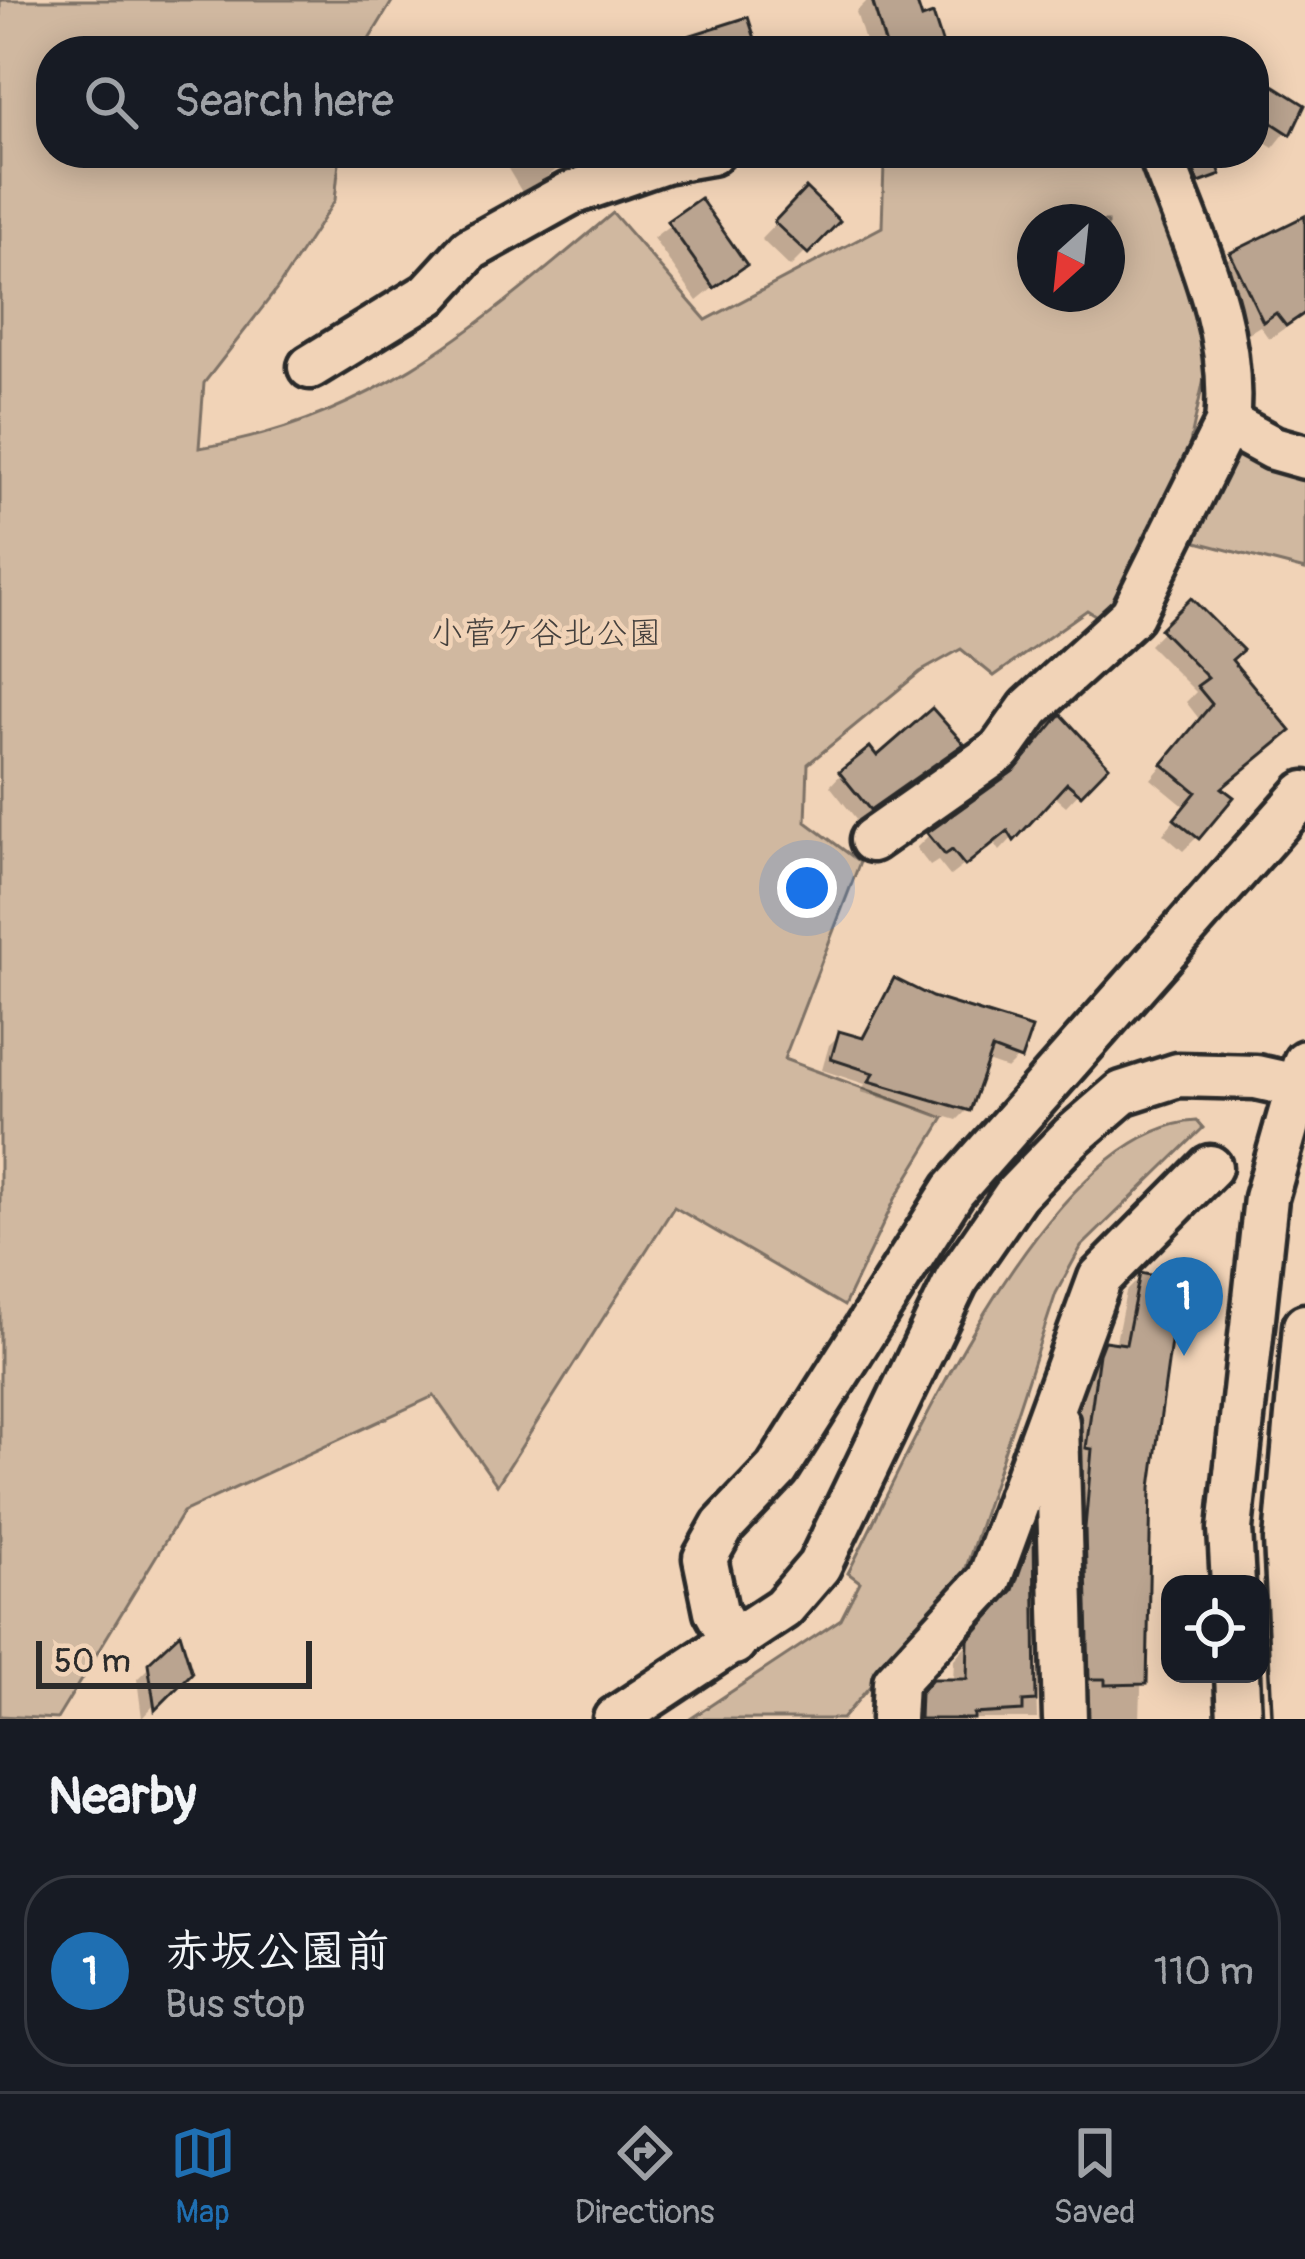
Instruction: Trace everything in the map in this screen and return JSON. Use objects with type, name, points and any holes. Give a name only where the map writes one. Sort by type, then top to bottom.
[{"type":"street","points":[[310,367],[429,294],[470,249],[569,194],[645,168]]},
{"type":"street","points":[[872,840],[1000,750],[1030,708],[1132,615],[1227,423],[1231,380],[1213,285],[1166,168]]},
{"type":"street","points":[[1227,423],[1273,448],[1305,457]]},
{"type":"street","points":[[734,1642],[716,1611],[705,1558],[723,1526],[778,1469],[954,1190],[1305,793]]},
{"type":"street","points":[[615,1719],[783,1608],[819,1566],[956,1281],[1016,1194],[1122,1093],[1178,1075],[1303,1079],[1266,1198],[1230,1529],[1233,1575]]},
{"type":"street","points":[[893,1719],[895,1682],[989,1580],[1100,1278],[1210,1167]]},
{"type":"street","points":[[1294,1719],[1286,1540],[1305,1326]]},
{"type":"street","points":[[1057,1397],[1065,1719]]},
{"type":"street","points":[[1237,1683],[1239,1719]]},
{"type":"green space","name":"小菅ケ谷北公園","points":[[0,0],[393,0],[371,36],[36,36],[36,168],[338,168],[335,200],[277,289],[204,383],[199,448],[261,435],[372,391],[471,328],[613,213],[706,320],[882,227],[884,168],[1154,168],[1209,355],[1178,499],[1103,620],[1087,610],[994,676],[961,649],[920,672],[808,764],[806,822],[860,862],[784,1059],[944,1118],[896,1197],[844,1306],[674,1207],[497,1485],[434,1396],[183,1512],[57,1719],[0,1716]]},
{"type":"green space","points":[[1235,453],[1305,473],[1305,570],[1189,540]]},
{"type":"green space","points":[[1197,1121],[1203,1128],[1081,1247],[1056,1293],[963,1577],[842,1719],[690,1719],[841,1619],[860,1582],[848,1573],[908,1453],[946,1379],[1037,1236],[1088,1178],[1141,1138]]},
{"type":"building","points":[[872,0],[916,0],[922,18],[933,14],[940,36],[883,36]]},
{"type":"building","points":[[748,17],[754,36],[688,36]]},
{"type":"building","points":[[1269,85],[1305,105],[1291,135],[1269,121]]},
{"type":"building","points":[[1193,168],[1218,168],[1221,175],[1199,183]]},
{"type":"building","points":[[806,188],[840,221],[808,254],[774,222]]},
{"type":"building","points":[[700,198],[747,265],[714,288],[667,221]]},
{"type":"building","points":[[1305,216],[1305,313],[1286,326],[1276,313],[1263,322],[1230,253]]},
{"type":"building","points":[[1191,598],[1243,650],[1232,660],[1291,731],[1222,788],[1234,797],[1199,839],[1174,819],[1196,792],[1162,764],[1212,704],[1197,686],[1208,678],[1160,629]]},
{"type":"building","points":[[932,708],[964,744],[870,810],[839,772],[870,747],[877,756]]},
{"type":"building","points":[[1061,714],[1109,766],[1081,795],[1067,783],[1014,841],[1008,831],[965,866],[952,850],[945,855],[927,833],[1015,770]]},
{"type":"building","points":[[894,978],[932,997],[1032,1028],[1021,1060],[992,1049],[970,1111],[869,1081],[874,1073],[831,1059],[839,1031],[863,1038]]},
{"type":"building","points":[[1140,1273],[1185,1282],[1173,1327],[1151,1487],[1147,1684],[1105,1685],[1105,1679],[1089,1679],[1085,1528],[1092,1449],[1086,1448],[1099,1354],[1104,1341],[1126,1344]]},
{"type":"building","points":[[1034,1530],[1036,1701],[1023,1702],[1023,1711],[974,1714],[974,1719],[919,1719],[920,1693],[932,1679],[967,1679],[968,1640],[1013,1590]]},
{"type":"building","points":[[180,1633],[192,1673],[155,1710],[148,1663]]},
{"type":"place","name":"赤坂公園前","points":[[1184,1356]]}]
